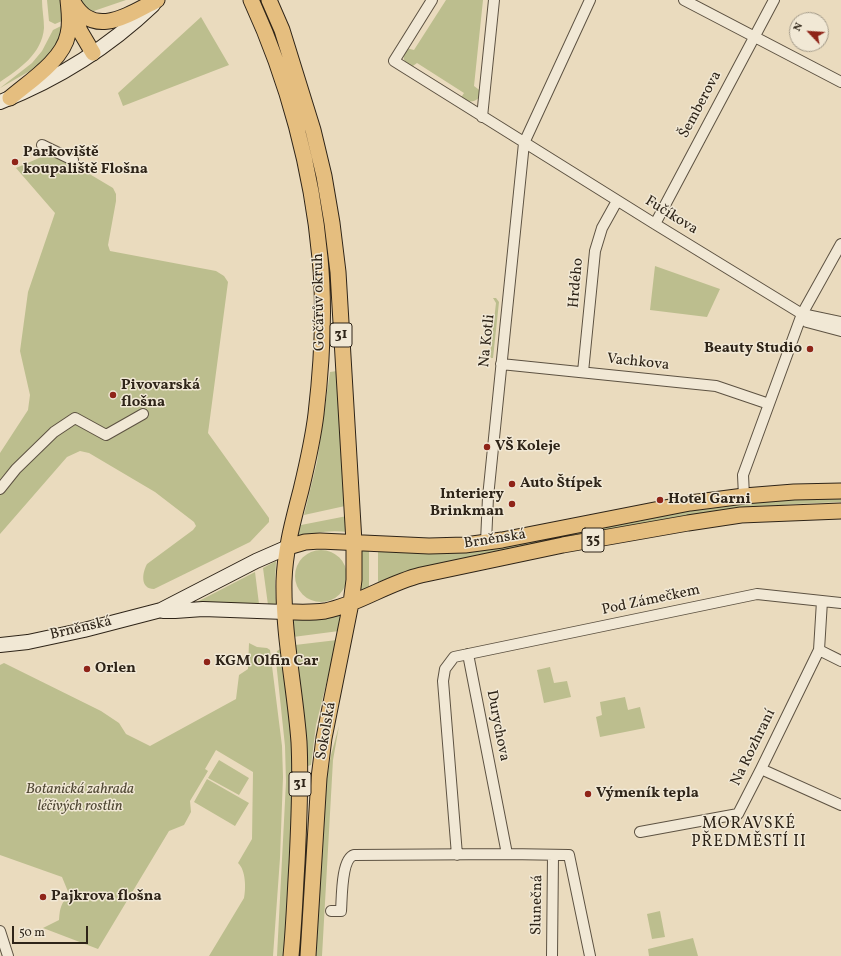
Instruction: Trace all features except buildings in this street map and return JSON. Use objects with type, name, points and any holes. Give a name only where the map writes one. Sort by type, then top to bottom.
[{"type":"main road","points":[[70,0],[83,16],[97,22],[117,19],[158,0]]},
{"type":"main road","points":[[70,0],[80,31],[93,53]]},
{"type":"main road","points":[[5,100],[52,62],[62,50],[67,40],[69,28],[70,0]]},
{"type":"main road","name":"Gočárův okruh","points":[[251,0],[268,40],[281,77],[301,144],[312,195],[320,260],[322,323],[316,415],[288,547],[284,580],[285,612]]},
{"type":"main road","name":"Gočárův okruh","points":[[269,0],[282,30],[313,130],[324,176],[332,224],[338,272],[354,542],[354,580],[351,603]]},
{"type":"main road","points":[[277,0],[282,30]]},
{"type":"main road","name":"Brněnská","points":[[288,547],[305,542],[320,540],[449,547],[486,542],[690,503],[744,496],[794,492],[841,491]]},
{"type":"main road","name":"Brněnská","points":[[285,612],[320,611],[351,603],[407,578],[571,544],[688,522],[741,515],[841,511]]},
{"type":"main road","name":"Sokolská","points":[[308,956],[319,778],[327,725],[351,603]]},
{"type":"main road","name":"Sokolská","points":[[285,612],[296,711],[300,773],[298,839],[291,956]]},
{"type":"street","points":[[5,100],[66,71],[130,25],[158,0]]},
{"type":"street","points":[[432,0],[394,61],[524,143]]},
{"type":"street","points":[[482,117],[494,0]]},
{"type":"street","name":"Na Kotli","points":[[486,542],[488,497],[524,143],[590,0]]},
{"type":"street","points":[[684,0],[841,82]]},
{"type":"street","name":"Šemberova","points":[[655,224],[774,0]]},
{"type":"street","name":"Fučíkova","points":[[524,143],[802,314],[841,322]]},
{"type":"street","points":[[42,145],[73,160]]},
{"type":"street","name":"Hrdého","points":[[583,372],[595,251],[602,228],[617,201]]},
{"type":"street","points":[[744,496],[743,474],[802,314],[841,244]]},
{"type":"street","name":"Fučíkova","points":[[802,314],[807,322],[841,331]]},
{"type":"street","name":"Vachkova","points":[[501,364],[716,386],[769,404]]},
{"type":"street","points":[[0,489],[16,469],[54,432],[75,418],[106,435],[143,414]]},
{"type":"street","name":"Brněnská","points":[[0,646],[28,642],[84,630],[161,610],[256,561],[288,547]]},
{"type":"street","name":"Pod Zámečkem","points":[[468,654],[757,594],[841,603]]},
{"type":"street","name":"Na Rozhraní","points":[[640,832],[738,814],[819,650],[822,601]]},
{"type":"street","name":"Brněnská","points":[[161,610],[175,611],[203,609],[285,612]]},
{"type":"street","points":[[819,650],[841,661]]},
{"type":"street","points":[[456,855],[442,681],[445,669],[454,657],[468,654]]},
{"type":"street","name":"Durychova","points":[[468,654],[507,854]]},
{"type":"street","points":[[761,769],[841,805]]},
{"type":"street","points":[[331,911],[340,911],[344,870],[348,858],[355,855],[569,855],[590,956]]},
{"type":"street","name":"Slunečná","points":[[552,956],[553,855]]},
{"type":"street","points":[[0,931],[8,956]]},
{"type":"green space","points":[[0,0],[42,0],[44,28],[39,46],[34,53],[15,72],[0,82]]},
{"type":"green space","points":[[47,0],[60,0],[62,21],[55,24],[49,21]]},
{"type":"green space","points":[[77,0],[126,0],[85,14]]},
{"type":"green space","points":[[446,0],[483,0],[474,86],[482,92],[476,100],[473,101],[460,99],[464,93],[417,63],[410,68],[404,59],[406,48],[414,50]]},
{"type":"green space","points":[[201,17],[229,65],[123,106],[118,93]]},
{"type":"green space","points":[[63,25],[62,39],[42,64],[0,88],[32,63],[42,51],[53,30]]},
{"type":"green space","points":[[46,155],[71,163],[113,188],[116,194],[116,201],[108,245],[110,251],[216,271],[224,276],[228,282],[208,433],[269,518],[269,522],[250,542],[154,589],[146,586],[143,580],[147,564],[193,530],[196,526],[194,522],[155,492],[89,453],[80,451],[67,457],[0,534],[0,453],[28,410],[30,395],[20,351],[28,292],[55,213],[16,168]]},
{"type":"green space","points":[[655,266],[720,289],[707,317],[650,310]]},
{"type":"green space","points":[[493,298],[496,298],[499,302],[493,358],[491,358],[490,355],[496,303]]},
{"type":"green space","points":[[337,371],[345,506],[304,515],[317,462],[330,372]]},
{"type":"green space","points":[[841,496],[841,502],[742,508],[398,575],[378,582],[378,550],[746,502]]},
{"type":"green space","points":[[347,516],[348,532],[322,532],[297,538],[301,525]]},
{"type":"green space","points":[[361,548],[369,549],[369,587],[361,590]]},
{"type":"green space","points":[[316,550],[326,550],[335,554],[343,562],[347,571],[347,581],[343,590],[335,598],[326,602],[316,602],[307,598],[299,590],[295,581],[295,571],[299,562],[307,554]]},
{"type":"green space","points":[[276,561],[276,605],[268,605],[263,568]]},
{"type":"green space","points":[[255,572],[259,604],[197,602]]},
{"type":"green space","points":[[343,615],[339,631],[293,637],[291,618],[317,619]]},
{"type":"green space","points":[[337,640],[316,725],[311,765],[308,766],[303,703],[295,645]]},
{"type":"green space","name":"Botanická zahrada léčivých rostlin","points":[[249,643],[257,647],[267,648],[270,650],[282,746],[283,777],[280,858],[273,956],[209,956],[244,898],[244,875],[241,866],[238,863],[252,839],[253,772],[216,750],[205,769],[208,771],[190,801],[191,812],[184,825],[169,831],[98,949],[43,928],[59,920],[61,906],[69,894],[62,877],[0,855],[0,665],[4,663],[101,711],[119,723],[126,734],[150,746],[236,699],[239,675],[248,669]]},
{"type":"green space","points":[[282,648],[289,714],[293,801],[292,845],[285,956],[277,956],[286,782],[285,746],[276,661],[277,651]]},
{"type":"green space","points":[[550,667],[554,683],[567,681],[571,697],[544,703],[537,670]]},
{"type":"green space","points":[[625,697],[628,710],[640,707],[645,728],[600,737],[596,717],[602,715],[600,702]]},
{"type":"green space","points":[[339,726],[333,760],[322,956],[316,956],[326,783],[331,755]]},
{"type":"green space","points":[[219,760],[249,778],[239,795],[208,778]]},
{"type":"green space","points":[[207,779],[249,803],[235,826],[194,802]]},
{"type":"green space","points":[[660,911],[665,937],[652,939],[647,914]]},
{"type":"green space","points":[[693,938],[698,956],[649,956],[648,949]]},
{"type":"place","name":"Parkoviště koupaliště Flošna","points":[[15,162]]},
{"type":"place","name":"Beauty Studio","points":[[810,349]]},
{"type":"place","name":"Pivovarská flošna","points":[[113,395]]},
{"type":"place","name":"VŠ Koleje","points":[[487,447]]},
{"type":"place","name":"Auto Štípek","points":[[512,484]]},
{"type":"place","name":"Hotel Garni","points":[[660,500]]},
{"type":"place","name":"Interiery Brinkman","points":[[512,504]]},
{"type":"place","name":"KGM Olfin Car","points":[[207,662]]},
{"type":"place","name":"Orlen","points":[[87,669]]},
{"type":"place","name":"Výmeník tepla","points":[[588,794]]},
{"type":"place","name":"Pajkrova flošna","points":[[43,897]]},
{"type":"district","name":"MORAVSKÉ PŘEDMĚSTÍ II","points":[[749,834]]}]
